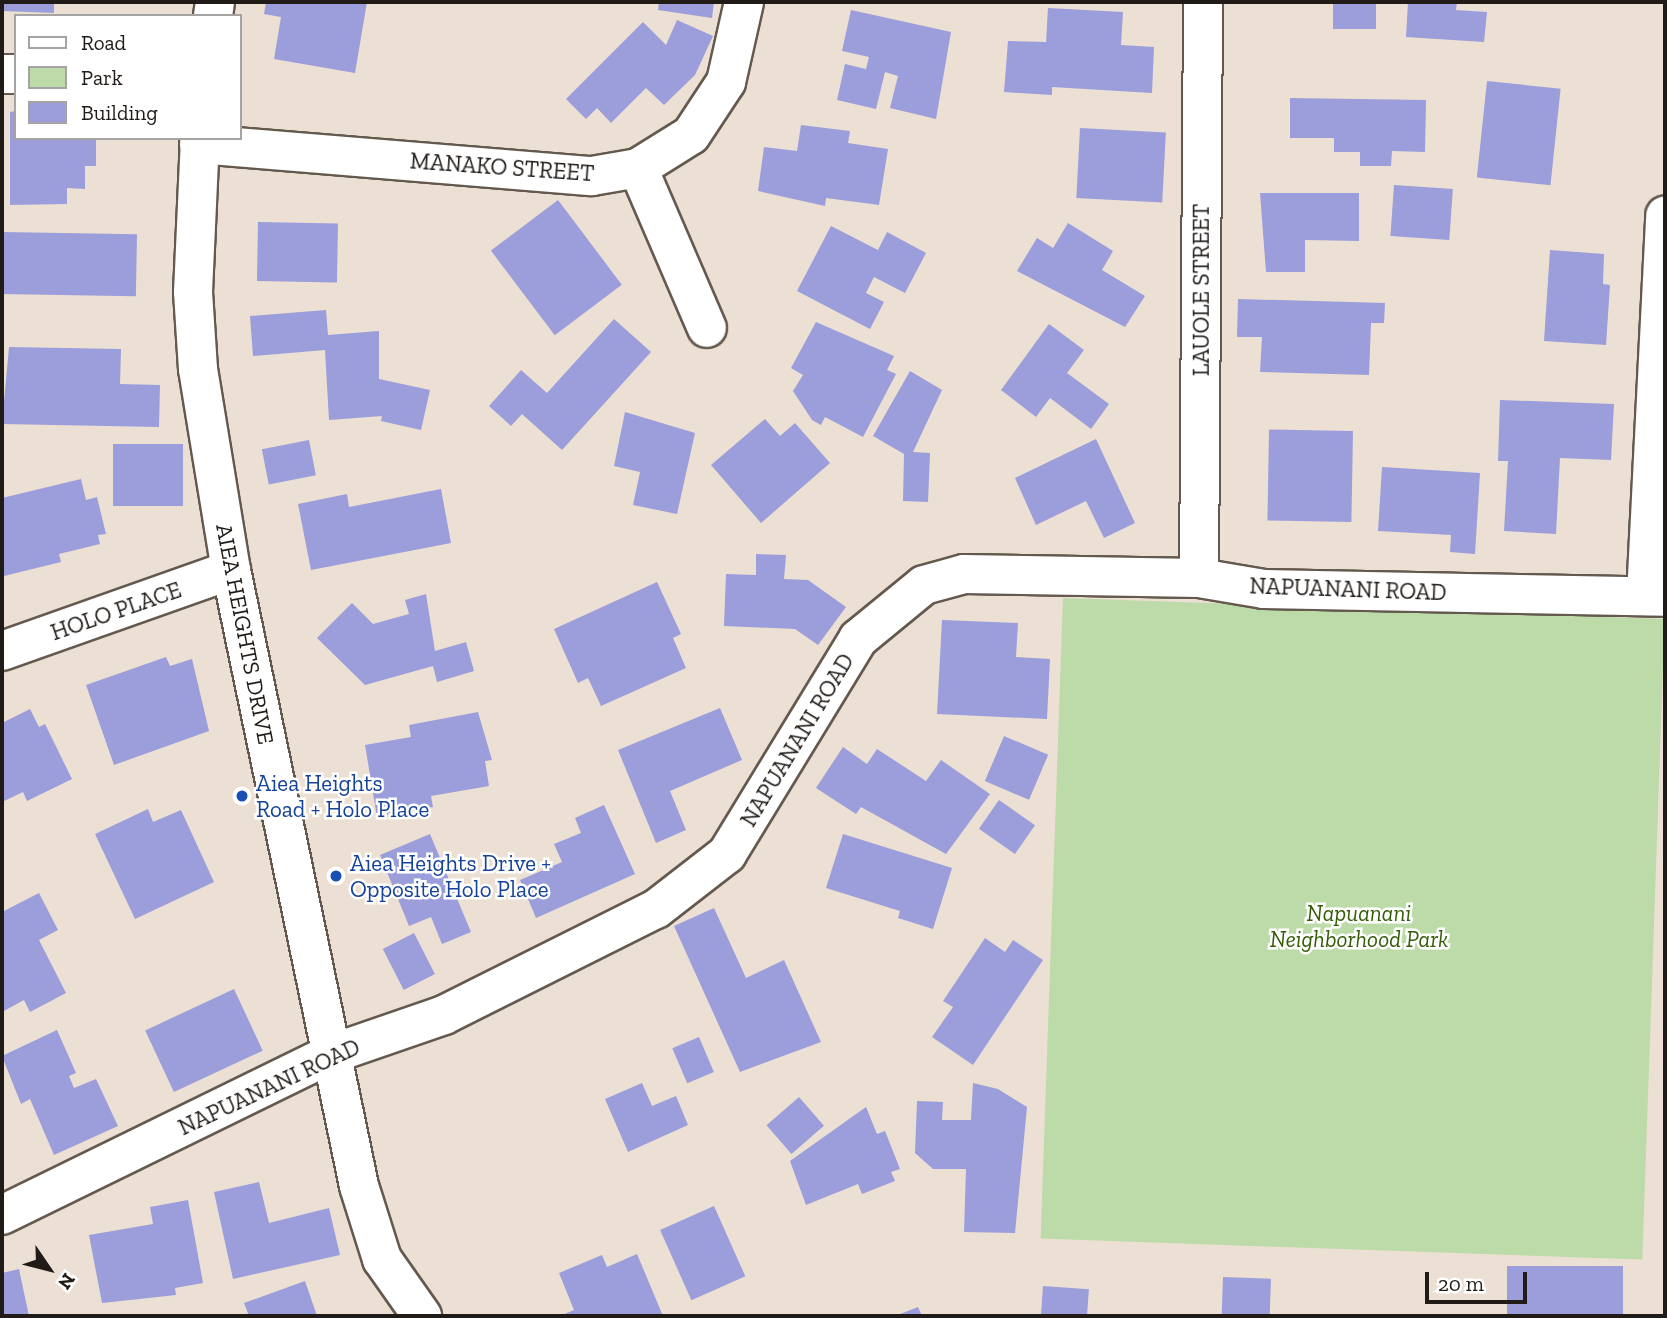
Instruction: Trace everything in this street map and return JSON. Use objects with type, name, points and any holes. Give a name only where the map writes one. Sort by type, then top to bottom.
[{"type":"street","name":"MANAKO STREET","points":[[199,141],[592,176],[638,167],[691,135],[726,82],[744,2]]},
{"type":"street","name":"LAUOLE STREET","points":[[1199,578],[1203,2]]},
{"type":"street","name":"AIEA HEIGHTS DRIVE","points":[[199,141],[193,292],[198,369],[231,570],[328,1055],[382,1259],[422,1316]]},
{"type":"street","points":[[638,167],[707,328]]},
{"type":"street","points":[[1656,596],[1665,215]]},
{"type":"street","name":"HOLO PLACE","points":[[2,651],[231,570]]},
{"type":"street","name":"NAPUANANI ROAD","points":[[2,1215],[328,1055],[444,1015],[580,950],[656,909],[727,854],[858,639],[924,585],[964,574],[1199,578],[1264,589],[1656,596]]},
{"type":"green space","name":"Napuanani Neighborhood Park","points":[[1063,598],[1665,619],[1642,1260],[1041,1239]]},
{"type":"building","points":[[2,2],[54,2],[54,13],[2,11]]},
{"type":"building","points":[[266,2],[367,2],[355,73],[274,59],[281,17],[264,14]]},
{"type":"building","points":[[659,2],[714,2],[712,18],[658,10]]},
{"type":"building","points":[[1333,2],[1376,2],[1376,29],[1333,29]]},
{"type":"building","points":[[1408,2],[1457,2],[1456,10],[1487,12],[1484,42],[1406,37]]},
{"type":"building","points":[[1048,8],[1123,12],[1121,45],[1154,47],[1152,93],[1052,87],[1052,95],[1004,92],[1008,41],[1046,42]]},
{"type":"building","points":[[851,10],[951,32],[936,119],[890,108],[898,76],[885,72],[876,109],[837,100],[845,64],[866,69],[869,57],[842,51]]},
{"type":"building","points":[[677,20],[713,36],[695,75],[664,105],[646,88],[611,123],[597,108],[586,119],[566,99],[643,22],[666,45]]},
{"type":"building","points":[[1487,81],[1561,89],[1550,185],[1477,177]]},
{"type":"building","points":[[1290,98],[1426,100],[1425,152],[1392,151],[1391,166],[1360,166],[1360,152],[1334,152],[1334,138],[1290,138]]},
{"type":"building","points":[[14,111],[14,140],[96,140],[96,166],[85,166],[85,189],[67,188],[67,204],[10,205],[10,112]]},
{"type":"building","points":[[801,125],[850,131],[848,143],[888,149],[879,205],[826,198],[825,206],[758,191],[764,147],[797,151]]},
{"type":"building","points":[[1080,128],[1166,133],[1162,202],[1076,198]]},
{"type":"building","points":[[1394,185],[1453,189],[1449,240],[1390,236]]},
{"type":"building","points":[[1260,193],[1359,193],[1359,241],[1305,240],[1305,272],[1266,272]]},
{"type":"building","points":[[558,200],[622,285],[555,335],[491,251]]},
{"type":"building","points":[[258,222],[338,223],[337,282],[257,281]]},
{"type":"building","points":[[1068,223],[1113,251],[1102,270],[1145,296],[1125,327],[1017,271],[1037,238],[1053,248]]},
{"type":"building","points":[[831,226],[878,250],[887,232],[926,253],[905,293],[874,277],[866,293],[884,302],[870,329],[797,291]]},
{"type":"building","points":[[2,232],[137,234],[136,296],[2,294]]},
{"type":"building","points":[[1550,250],[1604,254],[1603,284],[1610,285],[1606,345],[1544,341]]},
{"type":"building","points":[[1238,299],[1385,303],[1384,323],[1371,323],[1369,375],[1260,372],[1262,337],[1237,337]]},
{"type":"building","points":[[326,310],[328,335],[379,331],[379,379],[430,390],[421,430],[381,421],[382,416],[329,420],[325,350],[253,356],[250,316]]},
{"type":"building","points":[[614,319],[651,352],[562,450],[522,414],[511,426],[489,406],[521,370],[547,393]]},
{"type":"building","points":[[816,322],[894,356],[887,370],[896,374],[863,437],[825,417],[821,425],[812,420],[793,391],[803,375],[791,368]]},
{"type":"building","points":[[1049,324],[1084,350],[1067,373],[1109,404],[1091,429],[1050,398],[1036,417],[1001,390]]},
{"type":"building","points":[[9,347],[121,349],[120,384],[160,385],[159,427],[2,424]]},
{"type":"building","points":[[910,371],[942,390],[913,452],[930,453],[928,502],[903,501],[904,454],[873,436]]},
{"type":"building","points":[[1500,400],[1614,404],[1611,460],[1560,458],[1556,534],[1504,531],[1508,461],[1498,461]]},
{"type":"building","points":[[625,412],[695,433],[677,514],[633,505],[640,472],[614,466]]},
{"type":"building","points":[[765,419],[780,436],[795,423],[830,463],[761,523],[711,465]]},
{"type":"building","points":[[1269,430],[1353,431],[1351,522],[1267,521]]},
{"type":"building","points":[[1096,439],[1135,523],[1104,538],[1086,501],[1036,525],[1015,478]]},
{"type":"building","points":[[309,440],[316,475],[269,484],[262,449]]},
{"type":"building","points":[[113,444],[183,444],[183,506],[113,506]]},
{"type":"building","points":[[1382,467],[1480,473],[1475,554],[1450,552],[1451,535],[1378,531]]},
{"type":"building","points":[[81,479],[86,500],[97,497],[106,534],[98,535],[100,544],[59,554],[61,562],[4,576],[2,498]]},
{"type":"building","points":[[441,489],[451,543],[311,570],[298,504],[347,494],[349,507]]},
{"type":"building","points":[[756,554],[786,555],[784,579],[808,580],[846,607],[818,645],[795,629],[724,626],[726,574],[756,575]]},
{"type":"building","points":[[657,582],[681,634],[673,638],[686,668],[601,706],[588,678],[578,683],[554,629]]},
{"type":"building","points":[[426,594],[435,651],[466,642],[474,671],[437,682],[433,666],[365,685],[317,638],[352,603],[373,624],[409,614],[405,600]]},
{"type":"building","points":[[942,620],[1018,623],[1016,657],[1050,659],[1047,719],[937,714]]},
{"type":"building","points":[[166,657],[170,666],[192,659],[209,731],[114,765],[86,685]]},
{"type":"building","points":[[720,708],[742,760],[670,791],[686,830],[656,843],[618,750]]},
{"type":"building","points":[[30,709],[39,727],[45,724],[72,779],[27,801],[23,792],[2,802],[2,723]]},
{"type":"building","points":[[478,712],[492,760],[485,761],[489,786],[431,796],[433,807],[377,817],[365,745],[411,737],[409,725]]},
{"type":"building","points":[[1004,736],[1048,755],[1029,800],[985,781]]},
{"type":"building","points":[[843,747],[867,764],[877,749],[926,781],[941,760],[990,794],[946,854],[861,807],[856,814],[816,788]]},
{"type":"building","points":[[999,800],[1035,825],[1015,854],[979,829]]},
{"type":"building","points":[[604,805],[635,874],[536,918],[520,880],[562,862],[554,844],[581,833],[575,818]]},
{"type":"building","points":[[148,809],[153,822],[181,810],[214,882],[135,919],[95,834]]},
{"type":"building","points":[[430,834],[471,932],[442,944],[431,917],[409,926],[380,855]]},
{"type":"building","points":[[843,834],[952,868],[933,929],[898,918],[900,911],[826,888]]},
{"type":"building","points":[[39,893],[58,930],[39,940],[66,993],[30,1012],[24,1000],[2,1012],[2,912]]},
{"type":"building","points":[[714,908],[746,978],[784,960],[821,1042],[740,1072],[674,926]]},
{"type":"building","points":[[414,933],[435,974],[404,990],[383,949]]},
{"type":"building","points":[[985,938],[1005,952],[1013,940],[1043,960],[973,1065],[932,1037],[953,1007],[943,1001]]},
{"type":"building","points":[[234,989],[263,1051],[174,1092],[145,1030]]},
{"type":"building","points":[[57,1030],[76,1073],[69,1076],[74,1088],[96,1079],[118,1126],[54,1155],[30,1099],[21,1104],[2,1056]]},
{"type":"building","points":[[699,1037],[714,1072],[687,1083],[672,1048]]},
{"type":"building","points":[[642,1083],[652,1106],[676,1096],[688,1125],[628,1152],[605,1099]]},
{"type":"building","points":[[973,1083],[998,1089],[1027,1107],[1015,1233],[964,1232],[966,1169],[933,1169],[915,1153],[917,1101],[943,1102],[942,1120],[971,1120]]},
{"type":"building","points":[[799,1097],[824,1126],[791,1154],[767,1125]]},
{"type":"building","points":[[866,1107],[877,1134],[885,1131],[900,1169],[891,1172],[895,1181],[862,1194],[858,1184],[806,1205],[790,1161]]},
{"type":"building","points":[[259,1182],[269,1223],[329,1208],[340,1255],[233,1279],[214,1192]]},
{"type":"building","points":[[188,1200],[203,1283],[175,1288],[176,1295],[102,1303],[89,1235],[153,1224],[150,1207]]},
{"type":"building","points":[[714,1206],[745,1276],[691,1300],[660,1230]]},
{"type":"building","points":[[637,1254],[663,1316],[560,1316],[574,1310],[559,1273],[602,1255],[607,1267]]},
{"type":"building","points":[[1507,1266],[1623,1266],[1623,1316],[1507,1316]]},
{"type":"building","points":[[19,1269],[29,1316],[2,1316],[2,1273]]},
{"type":"building","points":[[1223,1277],[1271,1279],[1270,1316],[1222,1316]]},
{"type":"building","points":[[305,1281],[317,1316],[249,1316],[244,1303]]},
{"type":"building","points":[[1043,1286],[1089,1289],[1087,1316],[1041,1316]]},
{"type":"building","points":[[918,1307],[922,1316],[895,1316]]},
{"type":"place","name":"Aiea Heights Road + Holo Place","points":[[242,796]]},
{"type":"place","name":"Aiea Heights Drive + Opposite Holo Place","points":[[336,876]]}]
